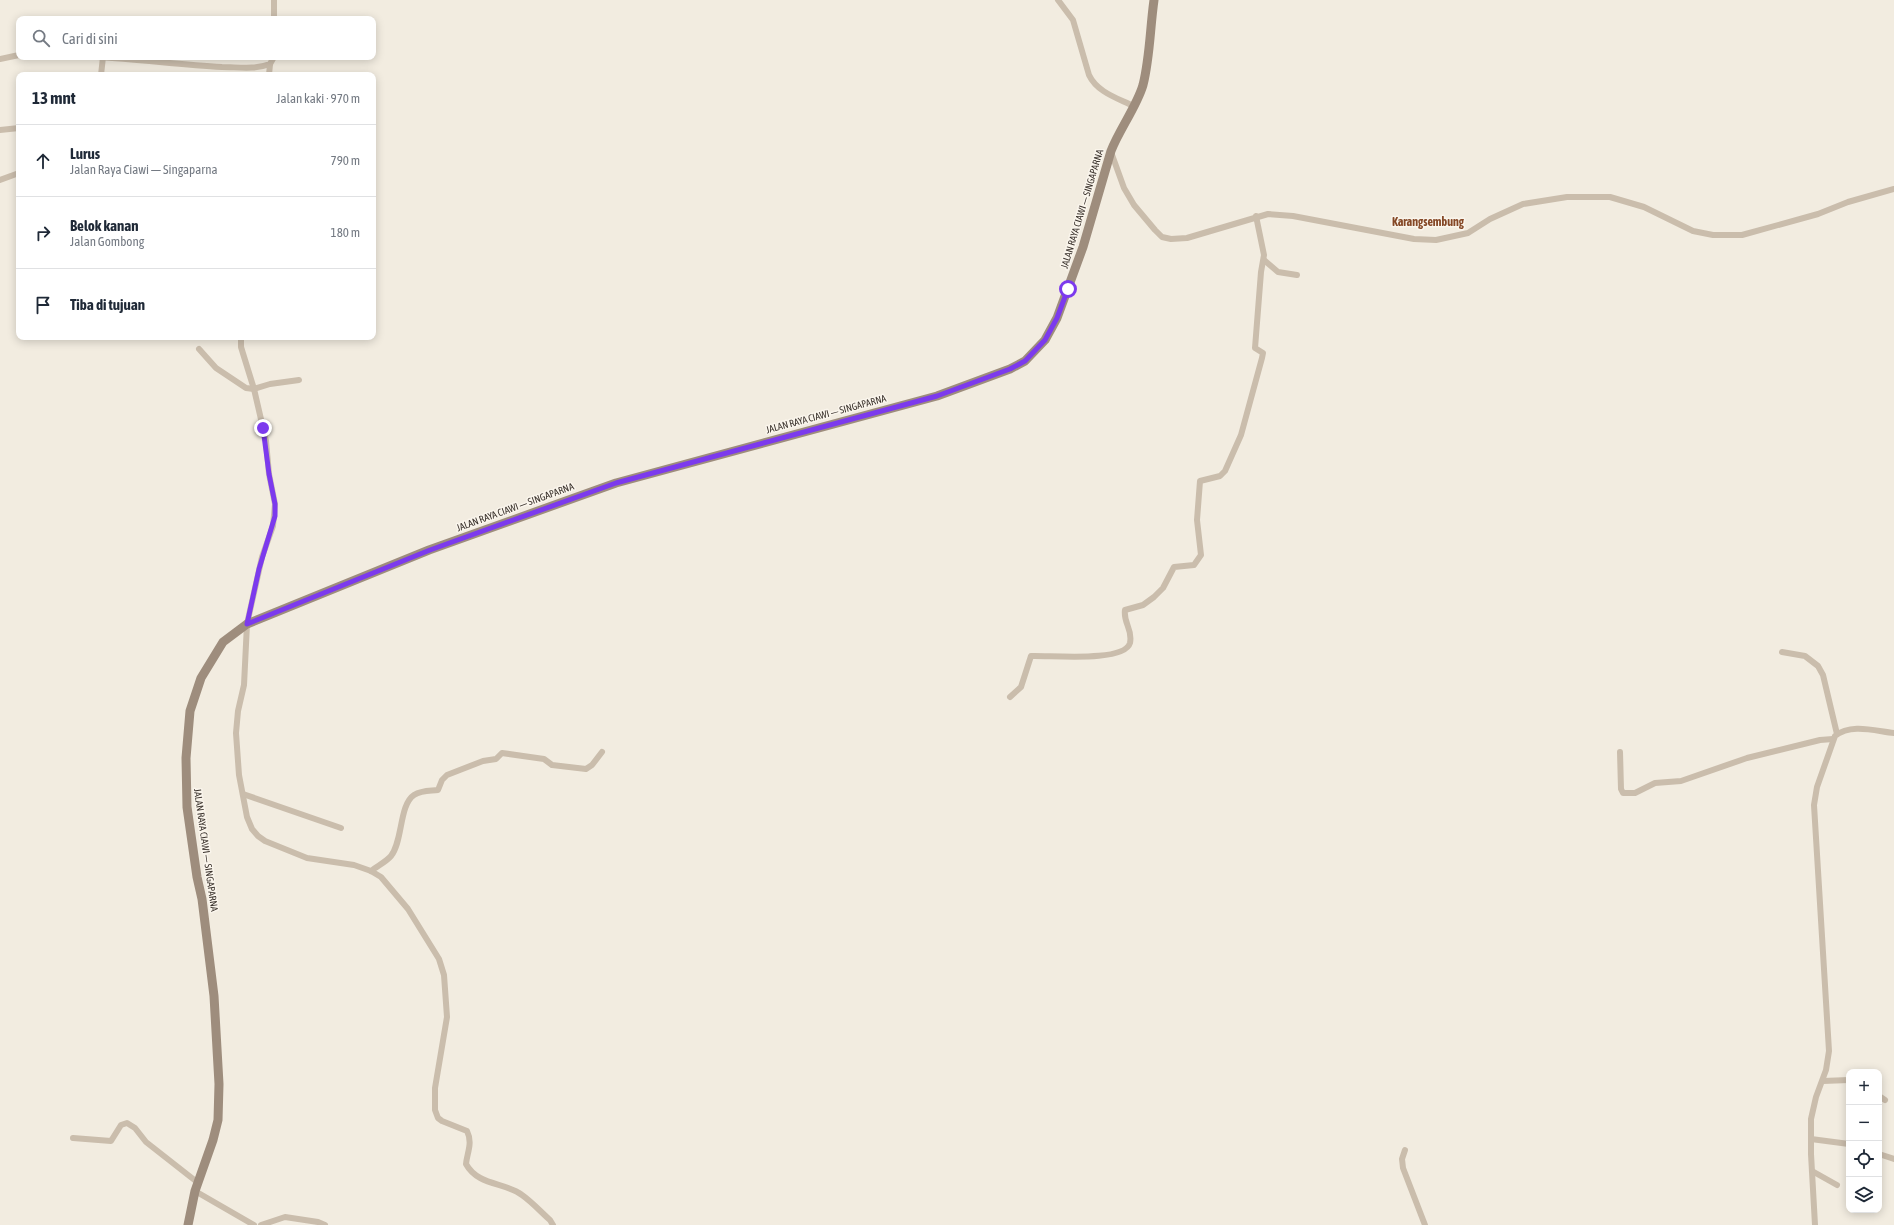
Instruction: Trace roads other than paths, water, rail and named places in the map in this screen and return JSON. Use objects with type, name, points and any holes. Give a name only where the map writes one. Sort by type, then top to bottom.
[{"type":"main road","name":"JALAN RAYA CIAWI — SINGAPARNA","points":[[188,1225],[196,1187],[213,1140],[219,1115],[219,1084],[214,996],[202,899],[197,877],[187,807],[186,758],[190,711],[201,678],[223,642],[247,624],[430,550],[616,483],[937,396],[1010,369],[1025,361],[1045,340],[1057,318],[1083,247],[1111,151],[1117,136],[1143,86],[1149,52],[1154,0]]},
{"type":"street","points":[[274,0],[274,16]]},
{"type":"street","points":[[1058,0],[1073,20],[1089,75],[1093,83],[1101,90],[1133,106]]},
{"type":"street","points":[[0,59],[16,56]]},
{"type":"street","points":[[101,72],[103,60]]},
{"type":"street","points":[[146,60],[186,65],[254,68],[270,64]]},
{"type":"street","points":[[269,72],[270,64],[272,60]]},
{"type":"street","points":[[0,130],[16,128]]},
{"type":"street","points":[[1111,151],[1124,188],[1134,205],[1162,237],[1171,239],[1187,238],[1256,216],[1268,214],[1293,216],[1414,239],[1436,240],[1468,233],[1490,219],[1523,204],[1567,197],[1610,196],[1644,207],[1693,231],[1724,236],[1756,232],[1894,189]]},
{"type":"street","points":[[0,180],[16,175]]},
{"type":"street","points":[[1010,697],[1021,687],[1031,656],[1088,657],[1112,654],[1126,649],[1130,642],[1131,633],[1125,618],[1125,610],[1142,605],[1154,597],[1163,588],[1174,567],[1194,565],[1199,560],[1201,552],[1197,520],[1200,481],[1220,476],[1225,471],[1241,435],[1263,353],[1255,349],[1261,272],[1264,260],[1256,216]]},
{"type":"street","points":[[1264,260],[1278,272],[1298,275]]},
{"type":"street","points":[[241,340],[241,347],[254,389],[266,441],[269,474],[275,504],[275,516],[258,575],[247,624],[244,685],[238,711],[236,733],[239,775],[247,817],[252,829],[258,836],[266,841],[307,858],[354,865],[371,870],[380,877],[408,909],[441,966],[447,1017],[435,1088],[434,1105],[436,1114],[442,1121],[467,1131],[469,1136],[470,1153],[466,1164],[473,1173],[492,1184],[522,1195],[550,1220],[553,1225]]},
{"type":"street","points":[[199,349],[216,368],[246,388],[254,389],[270,384],[299,380]]},
{"type":"street","points":[[1782,652],[1805,656],[1818,666],[1823,675],[1835,737],[1817,787],[1814,805],[1828,1051],[1823,1081],[1816,1097],[1811,1119],[1815,1225]]},
{"type":"street","points":[[1620,752],[1621,790],[1626,794],[1635,793],[1655,783],[1681,781],[1746,758],[1835,737],[1849,729],[1894,733]]},
{"type":"street","points":[[371,870],[391,856],[395,848],[410,799],[418,793],[428,790],[438,790],[442,780],[447,775],[483,761],[496,759],[502,754],[544,759],[549,764],[558,767],[586,769],[592,765],[602,752]]},
{"type":"street","points":[[243,794],[341,828]]},
{"type":"street","points":[[1823,1081],[1846,1080]]},
{"type":"street","points":[[1882,1098],[1886,1100]]},
{"type":"street","points":[[73,1138],[111,1141],[121,1125],[127,1123],[135,1128],[146,1142],[196,1187],[254,1225]]},
{"type":"street","points":[[1811,1139],[1846,1144]]},
{"type":"street","points":[[1405,1150],[1402,1159],[1403,1168],[1424,1225]]},
{"type":"street","points":[[1882,1155],[1894,1159]]},
{"type":"street","points":[[1812,1171],[1837,1184]]},
{"type":"street","points":[[261,1225],[285,1218],[318,1222],[325,1225]]},
{"type":"district","name":"Karangsembung","points":[[1428,222]]}]
